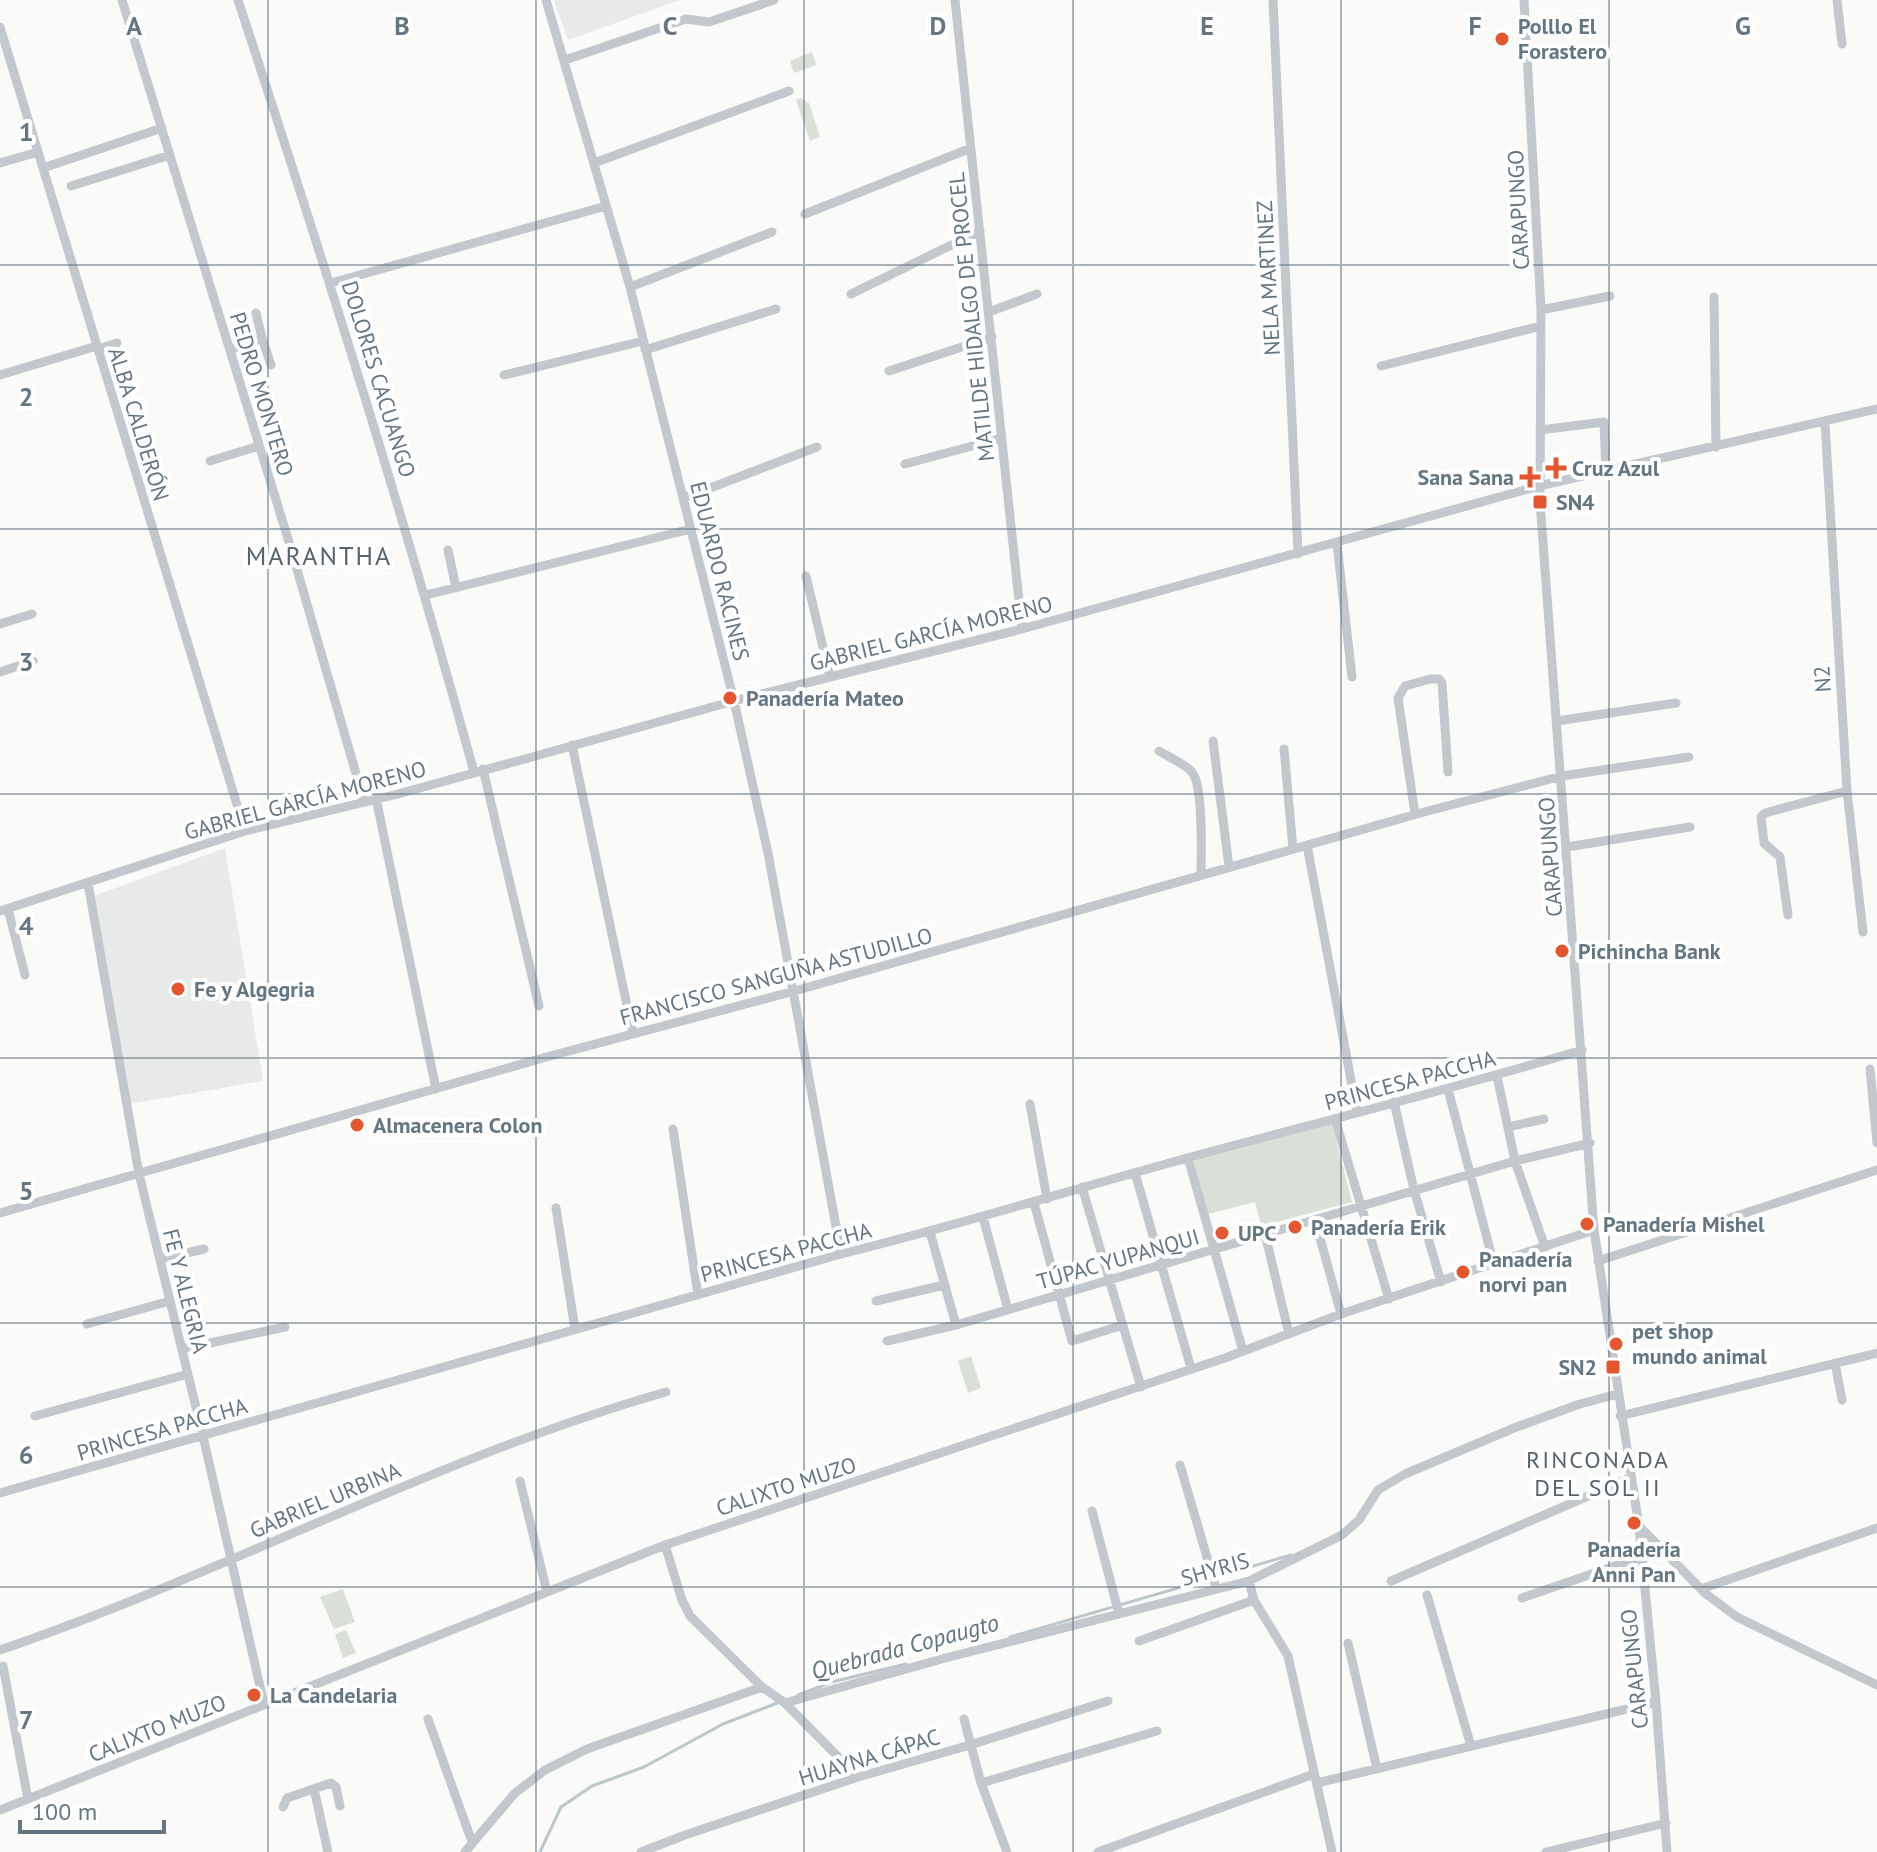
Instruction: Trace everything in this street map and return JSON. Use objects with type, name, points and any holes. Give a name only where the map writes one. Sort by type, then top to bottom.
[{"type":"street","name":"PEDRO MONTERO","points":[[122,0],[364,801]]},
{"type":"street","name":"DOLORES CACUANGO","points":[[238,0],[331,283],[426,595],[478,771],[539,1006]]},
{"type":"street","name":"EDUARDO RACINES","points":[[546,0],[630,287],[734,701],[768,853],[841,1254]]},
{"type":"street","points":[[565,60],[686,19],[709,22],[774,0]]},
{"type":"street","name":"MATILDE HIDALGO DE PROCEL","points":[[955,0],[1022,629]]},
{"type":"street","name":"NELA MARTINEZ","points":[[1273,0],[1298,554]]},
{"type":"street","name":"CARAPUNGO","points":[[1524,0],[1541,310],[1539,486],[1590,1143],[1594,1230],[1639,1527],[1667,1852]]},
{"type":"street","points":[[1837,0],[1842,44]]},
{"type":"street","name":"ALBA CALDERÓN","points":[[0,27],[245,831]]},
{"type":"street","points":[[594,163],[789,91]]},
{"type":"street","points":[[43,168],[162,128]]},
{"type":"street","points":[[805,214],[971,148]]},
{"type":"street","points":[[0,163],[38,152]]},
{"type":"street","points":[[71,186],[170,155]]},
{"type":"street","points":[[331,283],[606,206]]},
{"type":"street","points":[[851,294],[980,231]]},
{"type":"street","points":[[630,287],[772,232]]},
{"type":"street","points":[[989,312],[1037,294]]},
{"type":"street","points":[[1541,310],[1610,296]]},
{"type":"street","points":[[1714,297],[1716,447]]},
{"type":"street","points":[[504,375],[644,346],[776,309]]},
{"type":"street","points":[[256,313],[271,365]]},
{"type":"street","points":[[1381,366],[1541,326]]},
{"type":"street","points":[[889,371],[992,337]]},
{"type":"street","points":[[230,350],[262,338]]},
{"type":"street","points":[[0,375],[117,343]]},
{"type":"street","name":"GABRIEL GARCÍA MORENO","points":[[4,910],[245,831],[734,701],[1022,629],[1539,486],[1877,409]]},
{"type":"street","points":[[1540,430],[1604,422],[1606,472]]},
{"type":"street","name":"N2","points":[[1825,423],[1847,791],[1863,932]]},
{"type":"street","points":[[905,464],[1002,438]]},
{"type":"street","points":[[210,461],[259,446]]},
{"type":"street","points":[[684,498],[817,447]]},
{"type":"street","points":[[426,595],[691,529]]},
{"type":"street","points":[[1337,544],[1352,677]]},
{"type":"street","points":[[448,550],[456,588]]},
{"type":"street","points":[[806,576],[830,677]]},
{"type":"street","points":[[0,624],[32,614]]},
{"type":"street","points":[[0,672],[33,661]]},
{"type":"street","points":[[1415,814],[1398,698],[1405,686],[1430,679],[1439,679],[1442,683],[1448,772]]},
{"type":"street","points":[[1557,721],[1676,703]]},
{"type":"street","points":[[1213,741],[1229,867]]},
{"type":"street","points":[[572,745],[633,1034]]},
{"type":"street","points":[[1284,749],[1293,849]]},
{"type":"street","points":[[1159,751],[1192,772],[1196,780],[1201,817],[1201,875]]},
{"type":"street","name":"FRANCISCO SANGUÑA ASTUDILLO","points":[[0,1213],[1415,814],[1562,776],[1689,757]]},
{"type":"street","points":[[1788,915],[1780,857],[1764,843],[1761,817],[1765,813],[1847,791]]},
{"type":"street","points":[[376,798],[436,1089]]},
{"type":"street","points":[[1567,847],[1690,827]]},
{"type":"street","points":[[1307,845],[1357,1112]]},
{"type":"street","name":"FE Y ALEGRIA","points":[[88,883],[139,1174],[264,1704]]},
{"type":"street","points":[[4,910],[25,975]]},
{"type":"street","name":"PRINCESA PACCHA","points":[[0,1493],[841,1254],[1497,1076],[1582,1050]]},
{"type":"street","points":[[1870,1069],[1877,1143]]},
{"type":"street","points":[[1497,1076],[1515,1161],[1545,1247]]},
{"type":"street","points":[[1448,1089],[1494,1265]]},
{"type":"street","points":[[1394,1102],[1414,1190],[1441,1282]]},
{"type":"street","points":[[1030,1104],[1047,1199]]},
{"type":"street","points":[[1335,1119],[1389,1299]]},
{"type":"street","points":[[1508,1127],[1544,1119]]},
{"type":"street","points":[[673,1129],[698,1295]]},
{"type":"street","name":"TÚPAC YUPANQUI","points":[[887,1341],[956,1325],[1469,1174],[1590,1143]]},
{"type":"street","points":[[1188,1158],[1243,1351]]},
{"type":"street","points":[[1598,1261],[1877,1170]]},
{"type":"street","points":[[1135,1173],[1191,1368]]},
{"type":"street","points":[[1082,1187],[1141,1387]]},
{"type":"street","points":[[1034,1203],[1072,1341],[1123,1325]]},
{"type":"street","points":[[556,1208],[575,1329]]},
{"type":"street","points":[[983,1217],[1008,1310]]},
{"type":"street","points":[[1315,1220],[1341,1314]]},
{"type":"street","name":"CALIXTO MUZO","points":[[0,1810],[665,1545],[1141,1387],[1341,1314],[1594,1230]]},
{"type":"street","points":[[930,1232],[956,1325]]},
{"type":"street","points":[[1265,1234],[1289,1334]]},
{"type":"street","points":[[160,1259],[204,1249]]},
{"type":"street","points":[[876,1301],[944,1285]]},
{"type":"street","points":[[87,1324],[170,1301]]},
{"type":"street","points":[[182,1349],[285,1327]]},
{"type":"street","points":[[1620,1416],[1877,1353]]},
{"type":"street","points":[[1835,1363],[1842,1400]]},
{"type":"street","points":[[35,1416],[188,1374]]},
{"type":"street","name":"GABRIEL URBINA","points":[[0,1650],[229,1560],[507,1445],[587,1415],[666,1392]]},
{"type":"street","name":"SHYRIS","points":[[785,1703],[949,1657],[1249,1581],[1342,1535],[1359,1520],[1378,1490],[1405,1474],[1514,1428],[1617,1394]]},
{"type":"street","points":[[1180,1465],[1216,1588]]},
{"type":"street","points":[[1391,1581],[1630,1478]]},
{"type":"street","points":[[520,1481],[547,1592]]},
{"type":"street","points":[[1092,1511],[1119,1614]]},
{"type":"street","points":[[1639,1527],[1701,1589],[1737,1617],[1877,1685]]},
{"type":"street","points":[[1701,1589],[1877,1528]]},
{"type":"street","points":[[665,1545],[690,1616],[762,1687],[785,1703],[858,1777]]},
{"type":"street","points":[[1522,1598],[1641,1557]]},
{"type":"street","points":[[1249,1581],[1254,1600],[1288,1656],[1332,1852]]},
{"type":"street","points":[[1427,1595],[1471,1746]]},
{"type":"street","points":[[1139,1641],[1254,1600]]},
{"type":"street","points":[[1348,1643],[1377,1769]]},
{"type":"street","points":[[3,1666],[28,1799]]},
{"type":"street","points":[[465,1852],[514,1794],[545,1770],[587,1749],[762,1687]]},
{"type":"street","name":"HUAYNA CÁPAC","points":[[641,1852],[858,1777],[1108,1701]]},
{"type":"street","points":[[1098,1852],[1316,1778],[1377,1769],[1656,1702]]},
{"type":"street","points":[[428,1719],[472,1842]]},
{"type":"street","points":[[964,1719],[981,1783],[1007,1852]]},
{"type":"street","points":[[981,1783],[1157,1731]]},
{"type":"street","points":[[283,1807],[287,1798],[331,1783],[336,1787],[340,1806]]},
{"type":"street","points":[[314,1789],[328,1852]]},
{"type":"street","points":[[1546,1852],[1666,1823]]},
{"type":"shaded area","points":[[554,0],[680,0],[568,40]]},
{"type":"shaded area","points":[[812,52],[816,65],[794,73],[790,61]]},
{"type":"shaded area","points":[[800,98],[809,103],[820,137],[810,141],[796,100]]},
{"type":"shaded area","name":"Fe y Algegria","points":[[225,848],[263,1081],[128,1104],[91,897]]},
{"type":"shaded area","points":[[1332,1124],[1352,1202],[1261,1226],[1255,1202],[1208,1214],[1194,1161]]},
{"type":"shaded area","points":[[971,1356],[981,1388],[968,1393],[958,1361]]},
{"type":"shaded area","points":[[343,1589],[355,1622],[334,1629],[320,1597]]},
{"type":"shaded area","points":[[346,1630],[356,1653],[343,1658],[335,1634]]},
{"type":"waterway","name":"Quebrada Copaugto","points":[[1010,1637],[1291,1555]]},
{"type":"waterway","name":"Quebrada Copaugto","points":[[798,1695],[832,1682],[906,1664]]},
{"type":"waterway","name":"Quebrada Copaugto","points":[[540,1852],[561,1807],[592,1786],[644,1767],[723,1724],[780,1702]]},
{"type":"place","name":"Polllo El Forastero","points":[[1502,39]]},
{"type":"place","name":"Cruz Azul","points":[[1556,468]]},
{"type":"place","name":"Sana Sana","points":[[1530,477]]},
{"type":"place","name":"SN4","points":[[1540,502]]},
{"type":"place","name":"Panadería Mateo","points":[[730,698]]},
{"type":"place","name":"Pichincha Bank","points":[[1562,951]]},
{"type":"place","name":"Fe y Algegria","points":[[178,989]]},
{"type":"place","name":"Almacenera Colon","points":[[357,1125]]},
{"type":"place","name":"Panadería Mishel","points":[[1587,1224]]},
{"type":"place","name":"Panadería Erik","points":[[1295,1227]]},
{"type":"place","name":"UPC","points":[[1222,1233]]},
{"type":"place","name":"Panadería norvi pan","points":[[1463,1272]]},
{"type":"place","name":"pet shop mundo animal","points":[[1616,1344]]},
{"type":"place","name":"SN2","points":[[1613,1367]]},
{"type":"place","name":"Panadería Anni Pan","points":[[1634,1523]]},
{"type":"place","name":"La Candelaria","points":[[254,1695]]},
{"type":"district","name":"MARANTHA","points":[[319,556]]},
{"type":"district","name":"RINCONADA DEL SOL II","points":[[1598,1474]]}]
